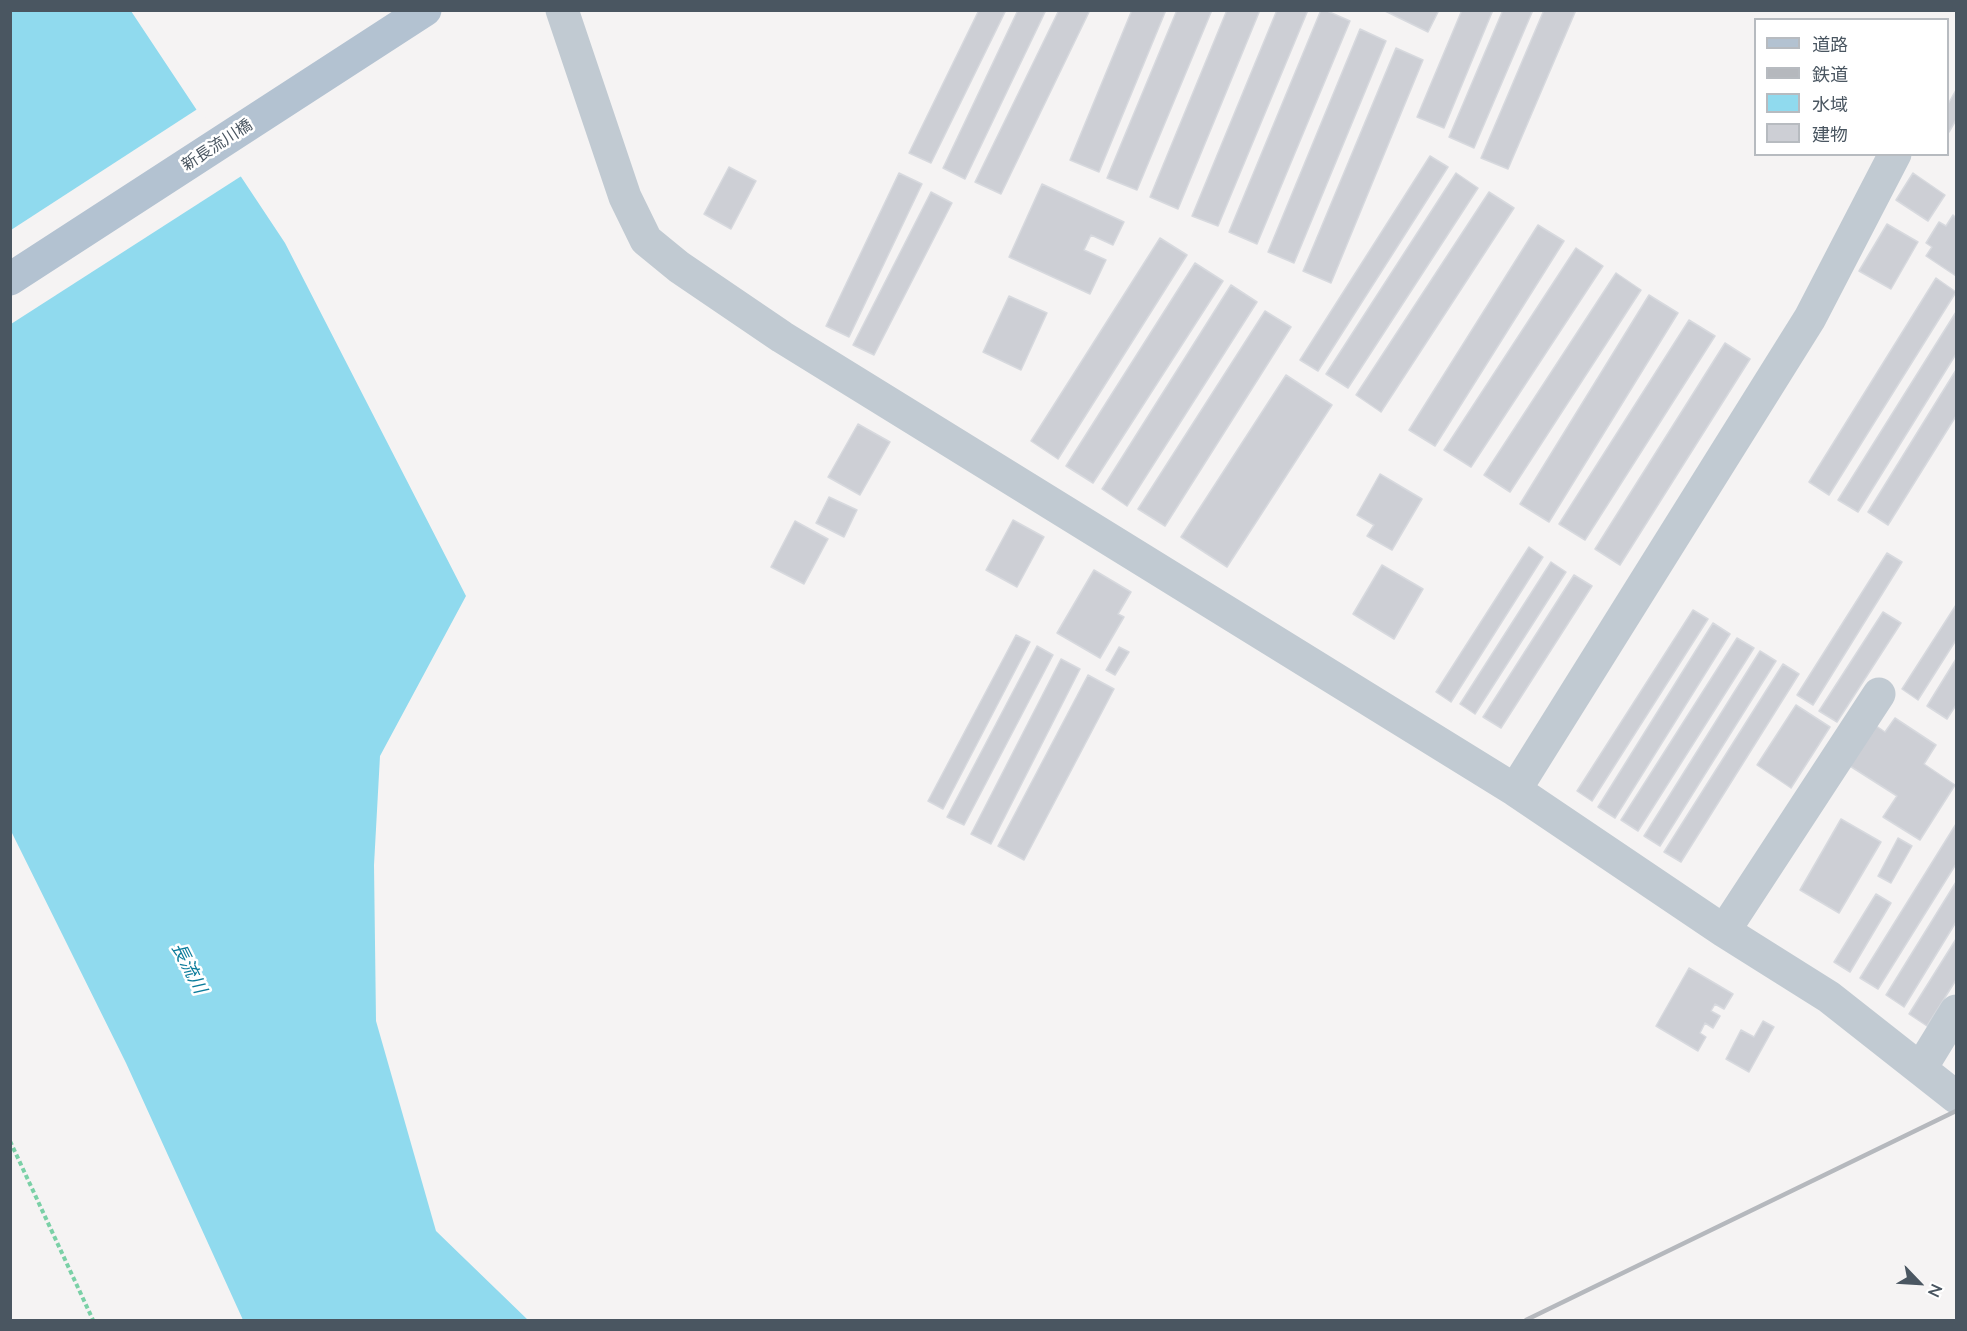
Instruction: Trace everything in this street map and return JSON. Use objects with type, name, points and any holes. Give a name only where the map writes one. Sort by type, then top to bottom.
[{"type":"main road","name":"新長流川橋","points":[[10,279],[425,11]]},
{"type":"street","points":[[562,10],[625,197],[646,240],[679,267],[782,337],[1515,790],[1724,931],[1829,997],[1956,1097]]},
{"type":"street","points":[[1515,790],[1810,318],[1895,156]]},
{"type":"street","points":[[1724,931],[1879,694]]},
{"type":"street","points":[[1921,1068],[1956,1011]]},
{"type":"path","points":[[10,1141],[93,1320],[85,1320]]},
{"type":"water","name":"長流川","points":[[11,11],[131,11],[285,243],[466,596],[380,756],[374,865],[376,1021],[436,1231],[528,1320],[243,1320],[126,1063],[11,831]]},
{"type":"pier","points":[[199,108],[243,175],[11,324],[11,230]]},
{"type":"building","points":[[979,10],[1006,10],[931,163],[909,153]]},
{"type":"building","points":[[1018,10],[1046,10],[965,179],[943,168]]},
{"type":"building","points":[[1059,10],[1090,10],[1001,194],[975,182]]},
{"type":"building","points":[[1132,10],[1166,10],[1099,172],[1070,160]]},
{"type":"building","points":[[1177,10],[1212,10],[1137,190],[1107,178]]},
{"type":"building","points":[[1227,10],[1260,10],[1178,209],[1150,197]]},
{"type":"building","points":[[1277,10],[1308,10],[1218,226],[1192,216]]},
{"type":"building","points":[[1321,10],[1350,21],[1257,244],[1229,232]]},
{"type":"building","points":[[1383,10],[1439,10],[1428,32]]},
{"type":"building","points":[[1462,10],[1493,10],[1444,128],[1417,117]]},
{"type":"building","points":[[1503,10],[1533,10],[1474,148],[1449,137]]},
{"type":"building","points":[[1544,10],[1576,10],[1508,169],[1481,158]]},
{"type":"building","points":[[1360,29],[1386,41],[1294,263],[1268,252]]},
{"type":"building","points":[[1396,48],[1423,60],[1331,283],[1303,271]]},
{"type":"building","points":[[1956,90],[1956,120],[1949,132],[1949,102]]},
{"type":"building","points":[[1430,156],[1448,167],[1318,371],[1300,360]]},
{"type":"building","points":[[729,167],[756,181],[731,229],[704,214]]},
{"type":"building","points":[[899,173],[922,184],[849,337],[826,326]]},
{"type":"building","points":[[1456,173],[1478,188],[1348,388],[1326,374]]},
{"type":"building","points":[[1913,173],[1945,195],[1928,221],[1896,200]]},
{"type":"building","points":[[1042,184],[1124,222],[1113,245],[1091,235],[1084,250],[1106,260],[1090,294],[1009,257]]},
{"type":"building","points":[[931,192],[952,203],[874,355],[853,345]]},
{"type":"building","points":[[1489,192],[1514,208],[1381,412],[1356,395]]},
{"type":"building","points":[[1953,215],[1956,218],[1956,276],[1926,256],[1932,247],[1926,243],[1939,222],[1946,226]]},
{"type":"building","points":[[1887,224],[1918,242],[1891,289],[1859,271]]},
{"type":"building","points":[[1538,225],[1564,241],[1435,446],[1409,430]]},
{"type":"building","points":[[1160,238],[1187,255],[1058,459],[1031,441]]},
{"type":"building","points":[[1576,248],[1603,266],[1471,467],[1444,450]]},
{"type":"building","points":[[1195,263],[1223,281],[1093,483],[1066,466]]},
{"type":"building","points":[[1616,273],[1641,290],[1510,492],[1484,475]]},
{"type":"building","points":[[1936,278],[1956,292],[1829,495],[1809,482]]},
{"type":"building","points":[[1231,285],[1257,302],[1127,506],[1102,489]]},
{"type":"building","points":[[1649,295],[1678,313],[1549,522],[1520,504]]},
{"type":"building","points":[[1009,296],[1047,313],[1021,370],[983,352]]},
{"type":"building","points":[[1265,311],[1291,327],[1165,526],[1138,509]]},
{"type":"building","points":[[1956,312],[1956,354],[1858,512],[1838,500]]},
{"type":"building","points":[[1689,320],[1715,336],[1585,540],[1559,524]]},
{"type":"building","points":[[1725,343],[1750,359],[1620,565],[1595,549]]},
{"type":"building","points":[[1956,370],[1956,416],[1888,525],[1868,512]]},
{"type":"building","points":[[1286,375],[1332,405],[1227,567],[1181,537]]},
{"type":"building","points":[[858,424],[890,442],[860,495],[828,477]]},
{"type":"building","points":[[1380,474],[1422,499],[1392,550],[1367,536],[1374,525],[1357,515]]},
{"type":"building","points":[[829,497],[857,510],[844,537],[816,523]]},
{"type":"building","points":[[1013,520],[1044,537],[1017,587],[986,570]]},
{"type":"building","points":[[795,521],[828,539],[804,584],[771,567]]},
{"type":"building","points":[[1529,547],[1543,557],[1451,702],[1436,692]]},
{"type":"building","points":[[1887,553],[1902,562],[1813,705],[1797,695]]},
{"type":"building","points":[[1551,562],[1566,572],[1475,714],[1460,704]]},
{"type":"building","points":[[1382,565],[1423,589],[1394,639],[1353,614]]},
{"type":"building","points":[[1094,570],[1131,592],[1118,614],[1124,617],[1100,658],[1057,633]]},
{"type":"building","points":[[1574,575],[1592,586],[1501,728],[1483,717]]},
{"type":"building","points":[[1956,605],[1956,640],[1918,700],[1902,689]]},
{"type":"building","points":[[1693,610],[1708,619],[1592,801],[1577,791]]},
{"type":"building","points":[[1883,612],[1901,623],[1837,722],[1819,711]]},
{"type":"building","points":[[1713,623],[1730,634],[1615,818],[1598,807]]},
{"type":"building","points":[[1016,635],[1030,642],[943,809],[928,801]]},
{"type":"building","points":[[1737,638],[1754,648],[1638,831],[1621,820]]},
{"type":"building","points":[[1037,646],[1053,655],[964,825],[947,817]]},
{"type":"building","points":[[1119,647],[1129,652],[1115,675],[1106,670]]},
{"type":"building","points":[[1760,651],[1776,661],[1660,846],[1644,836]]},
{"type":"building","points":[[1061,659],[1080,669],[991,844],[971,834]]},
{"type":"building","points":[[1956,659],[1956,705],[1947,719],[1927,706]]},
{"type":"building","points":[[1783,664],[1799,674],[1681,862],[1664,852]]},
{"type":"building","points":[[1088,675],[1114,689],[1024,860],[998,846]]},
{"type":"building","points":[[1796,705],[1830,727],[1791,788],[1757,765]]},
{"type":"building","points":[[1895,718],[1936,745],[1924,764],[1955,785],[1920,840],[1883,817],[1897,796],[1842,761],[1869,721],[1885,732]]},
{"type":"building","points":[[1841,819],[1881,842],[1839,913],[1800,890]]},
{"type":"building","points":[[1956,824],[1956,864],[1878,989],[1860,978]]},
{"type":"building","points":[[1898,838],[1912,846],[1891,883],[1878,876]]},
{"type":"building","points":[[1956,882],[1956,922],[1904,1007],[1886,995]]},
{"type":"building","points":[[1876,894],[1891,903],[1850,972],[1834,962]]},
{"type":"building","points":[[1956,939],[1956,980],[1927,1026],[1909,1014]]},
{"type":"building","points":[[1689,968],[1733,994],[1724,1009],[1715,1004],[1711,1011],[1720,1016],[1713,1028],[1705,1023],[1700,1033],[1706,1037],[1698,1051],[1656,1026]]},
{"type":"building","points":[[1763,1021],[1774,1027],[1749,1072],[1726,1059],[1741,1030],[1754,1037]]},
{"type":"railway","points":[[1526,1320],[1956,1111]]}]
